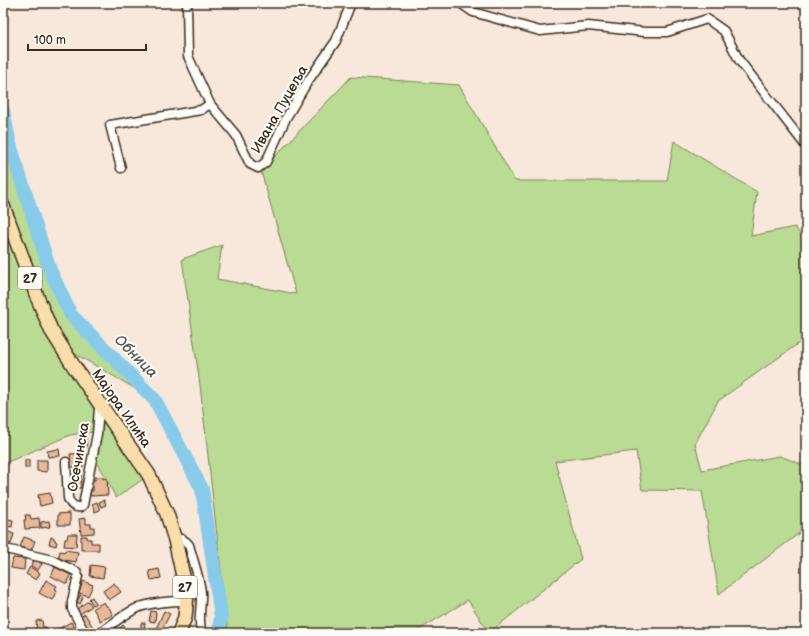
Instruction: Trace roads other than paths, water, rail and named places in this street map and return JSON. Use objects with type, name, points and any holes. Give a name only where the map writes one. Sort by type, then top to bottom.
[{"type":"main road","name":"Мајора Илића","points":[[3,206],[44,315],[73,365],[149,475],[167,514],[184,578],[187,601],[186,617],[179,633]]},
{"type":"street","name":"Ивана Пуцеља","points":[[187,3],[188,56],[210,104],[236,135],[250,164],[258,168],[266,162],[286,118],[308,81],[336,41],[350,3]]},
{"type":"street","points":[[460,3],[473,12],[540,31],[588,26],[645,32],[667,32],[707,19],[724,31],[739,60],[806,146]]},
{"type":"street","points":[[121,168],[110,125],[200,110],[210,104]]},
{"type":"street","name":"Осечинска","points":[[66,462],[68,498],[73,506],[81,507],[83,505],[97,434],[98,408],[100,404]]},
{"type":"street","points":[[175,540],[178,538],[184,540],[189,545],[200,586],[200,624],[202,633]]},
{"type":"street","points":[[10,550],[52,560],[76,572],[78,576],[72,601],[72,609],[85,633]]},
{"type":"street","points":[[100,633],[133,610],[143,606],[187,601]]},
{"type":"waterway","name":"Обница","points":[[3,111],[10,145],[50,270],[71,315],[155,400],[202,489],[221,616],[219,633]]}]
